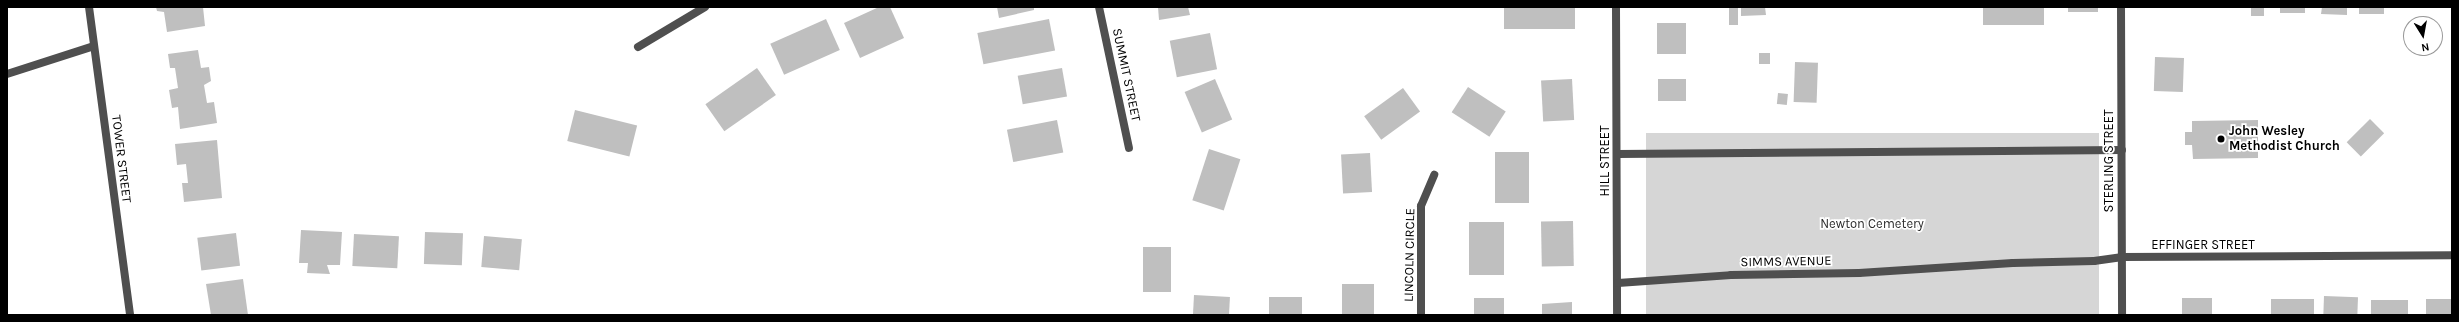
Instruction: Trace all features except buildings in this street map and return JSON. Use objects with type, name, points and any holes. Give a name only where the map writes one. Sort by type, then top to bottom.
[{"type":"street","name":"TOWER STREET","points":[[89,7],[130,315]]},
{"type":"street","points":[[638,47],[705,7]]},
{"type":"street","name":"SUMMIT STREET","points":[[1099,7],[1129,148]]},
{"type":"street","name":"HILL STREET","points":[[1616,7],[1617,315]]},
{"type":"street","name":"STERLING STREET","points":[[2121,7],[2122,315]]},
{"type":"street","points":[[7,74],[94,46]]},
{"type":"street","points":[[1617,154],[2122,150]]},
{"type":"street","name":"LINCOLN CIRCLE","points":[[1420,315],[1421,206],[1434,175]]},
{"type":"street","name":"EFFINGER STREET","points":[[1954,266],[2094,261],[2122,257],[2452,255]]},
{"type":"street","name":"SIMMS AVENUE","points":[[1618,283],[1731,275],[1860,273],[1954,266]]},
{"type":"green space","name":"Newton Cemetery","points":[[1646,133],[2099,133],[2099,315],[1646,315]]},
{"type":"place","name":"John Wesley Methodist Church","points":[[2221,139]]}]
